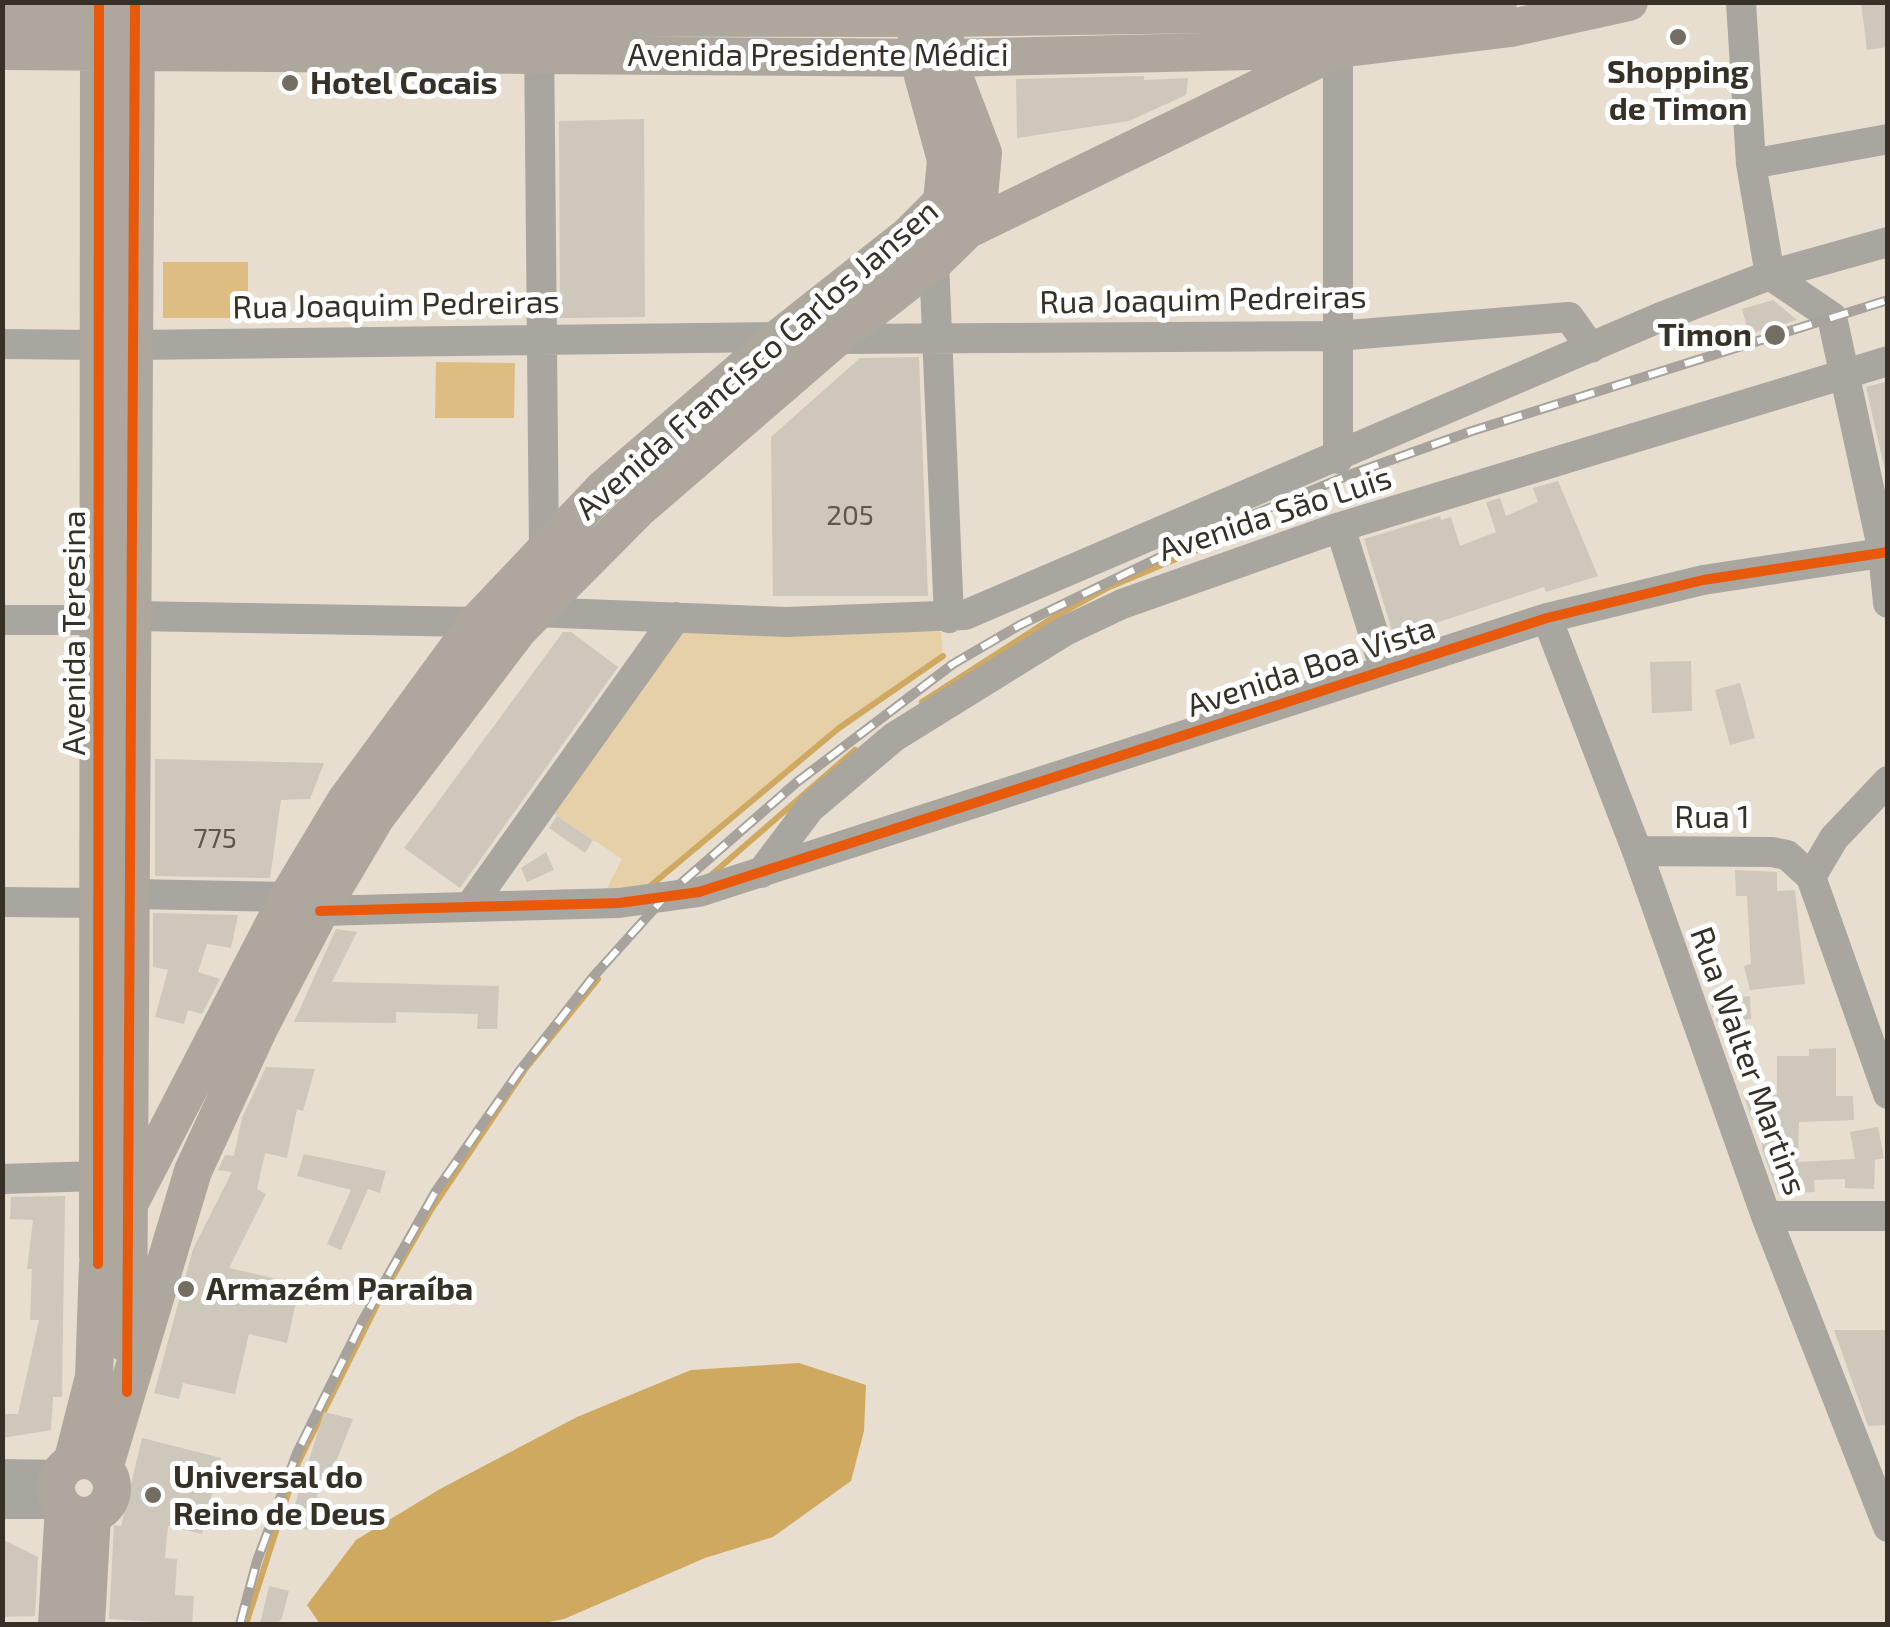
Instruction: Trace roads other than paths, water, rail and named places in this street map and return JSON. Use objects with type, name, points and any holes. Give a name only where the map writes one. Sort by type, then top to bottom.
[{"type":"main road","name":"Avenida Presidente Médici","points":[[538,25],[932,58],[1338,21],[1498,2]]},
{"type":"main road","name":"Avenida Presidente Médici","points":[[2,16],[118,23],[538,25],[934,12],[1511,28],[1628,2]]},
{"type":"main road","name":"Avenida Francisco Carlos Jansen","points":[[304,904],[535,612],[806,332],[932,216],[946,194],[932,58],[934,12]]},
{"type":"main road","name":"Avenida Francisco Carlos Jansen","points":[[57,1624],[94,1376],[98,1264],[131,1203],[244,1021],[304,904],[345,802],[476,622],[602,489],[806,332],[934,262],[967,230],[1338,21]]},
{"type":"main road","name":"Avenida Presidente Médici","points":[[2,51],[118,23]]},
{"type":"main road","name":"Avenida Teresina","points":[[98,1264],[98,1176],[115,898],[118,23]]},
{"type":"main road","name":"Avenida Francisco Carlos Jansen","points":[[932,58],[982,153],[978,207],[967,230]]},
{"type":"main road","name":"Avenida Teresina","points":[[115,898],[131,1203],[127,1392]]},
{"type":"main road","name":"Avenida Francisco Carlos Jansen","points":[[86,1624],[75,1489],[127,1392],[193,1172],[244,1021]]},
{"type":"street","points":[[1741,2],[1751,164],[1770,275],[1832,317],[1885,552],[1888,603]]},
{"type":"street","points":[[1338,21],[1338,458]]},
{"type":"street","points":[[538,25],[544,551]]},
{"type":"street","points":[[1751,164],[1888,139]]},
{"type":"street","name":"Avenida São Luis","points":[[949,618],[1770,275],[1888,242]]},
{"type":"street","points":[[535,612],[786,622],[869,616],[949,618],[941,338],[934,262]]},
{"type":"street","name":"Rua Joaquim Pedreiras","points":[[2,344],[806,332],[941,338],[1336,336],[1569,317],[1592,348]]},
{"type":"street","name":"Avenida São Luis","points":[[761,873],[785,836],[840,778],[982,680],[1122,604],[1340,527],[1888,360]]},
{"type":"street","points":[[1340,527],[1384,667]]},
{"type":"street","name":"Avenida Boa Vista","points":[[2,902],[115,898],[471,905],[663,899],[761,873],[1384,667],[1547,618],[1702,580],[1885,552]]},
{"type":"street","points":[[471,905],[676,617]]},
{"type":"street","name":"Rua Walter Martins","points":[[1547,618],[1637,851],[1766,1216],[1888,1527]]},
{"type":"street","points":[[2,620],[476,622]]},
{"type":"street","points":[[1888,781],[1834,838],[1812,877],[1888,1094]]},
{"type":"street","name":"Rua 1","points":[[1637,851],[1787,855],[1812,877]]},
{"type":"street","points":[[2,1179],[98,1176]]},
{"type":"street","points":[[1766,1216],[1888,1216]]},
{"type":"street","points":[[2,1474],[75,1489]]},
{"type":"street","points":[[2,1504],[75,1489]]},
{"type":"waterway","points":[[922,702],[1054,617],[1107,588],[1233,535]]},
{"type":"waterway","points":[[649,887],[839,728],[943,656]]},
{"type":"waterway","points":[[710,876],[855,750]]},
{"type":"waterway","points":[[246,1624],[298,1463],[379,1301],[431,1210],[526,1068],[598,979]]},
{"type":"railway","points":[[240,1624],[257,1561],[297,1453],[363,1320],[436,1191],[518,1073],[593,977],[663,899],[797,782],[953,664],[1020,625],[1216,530],[1349,475],[1472,431],[1888,300]]},
{"type":"place","name":"Shopping de Timon","points":[[1678,37]]},
{"type":"place","name":"Hotel Cocais","points":[[290,83]]},
{"type":"place","name":"Timon","points":[[1775,335]]},
{"type":"place","name":"Armazém Paraíba","points":[[186,1289]]},
{"type":"place","name":"Universal do Reino de Deus","points":[[153,1495]]}]
